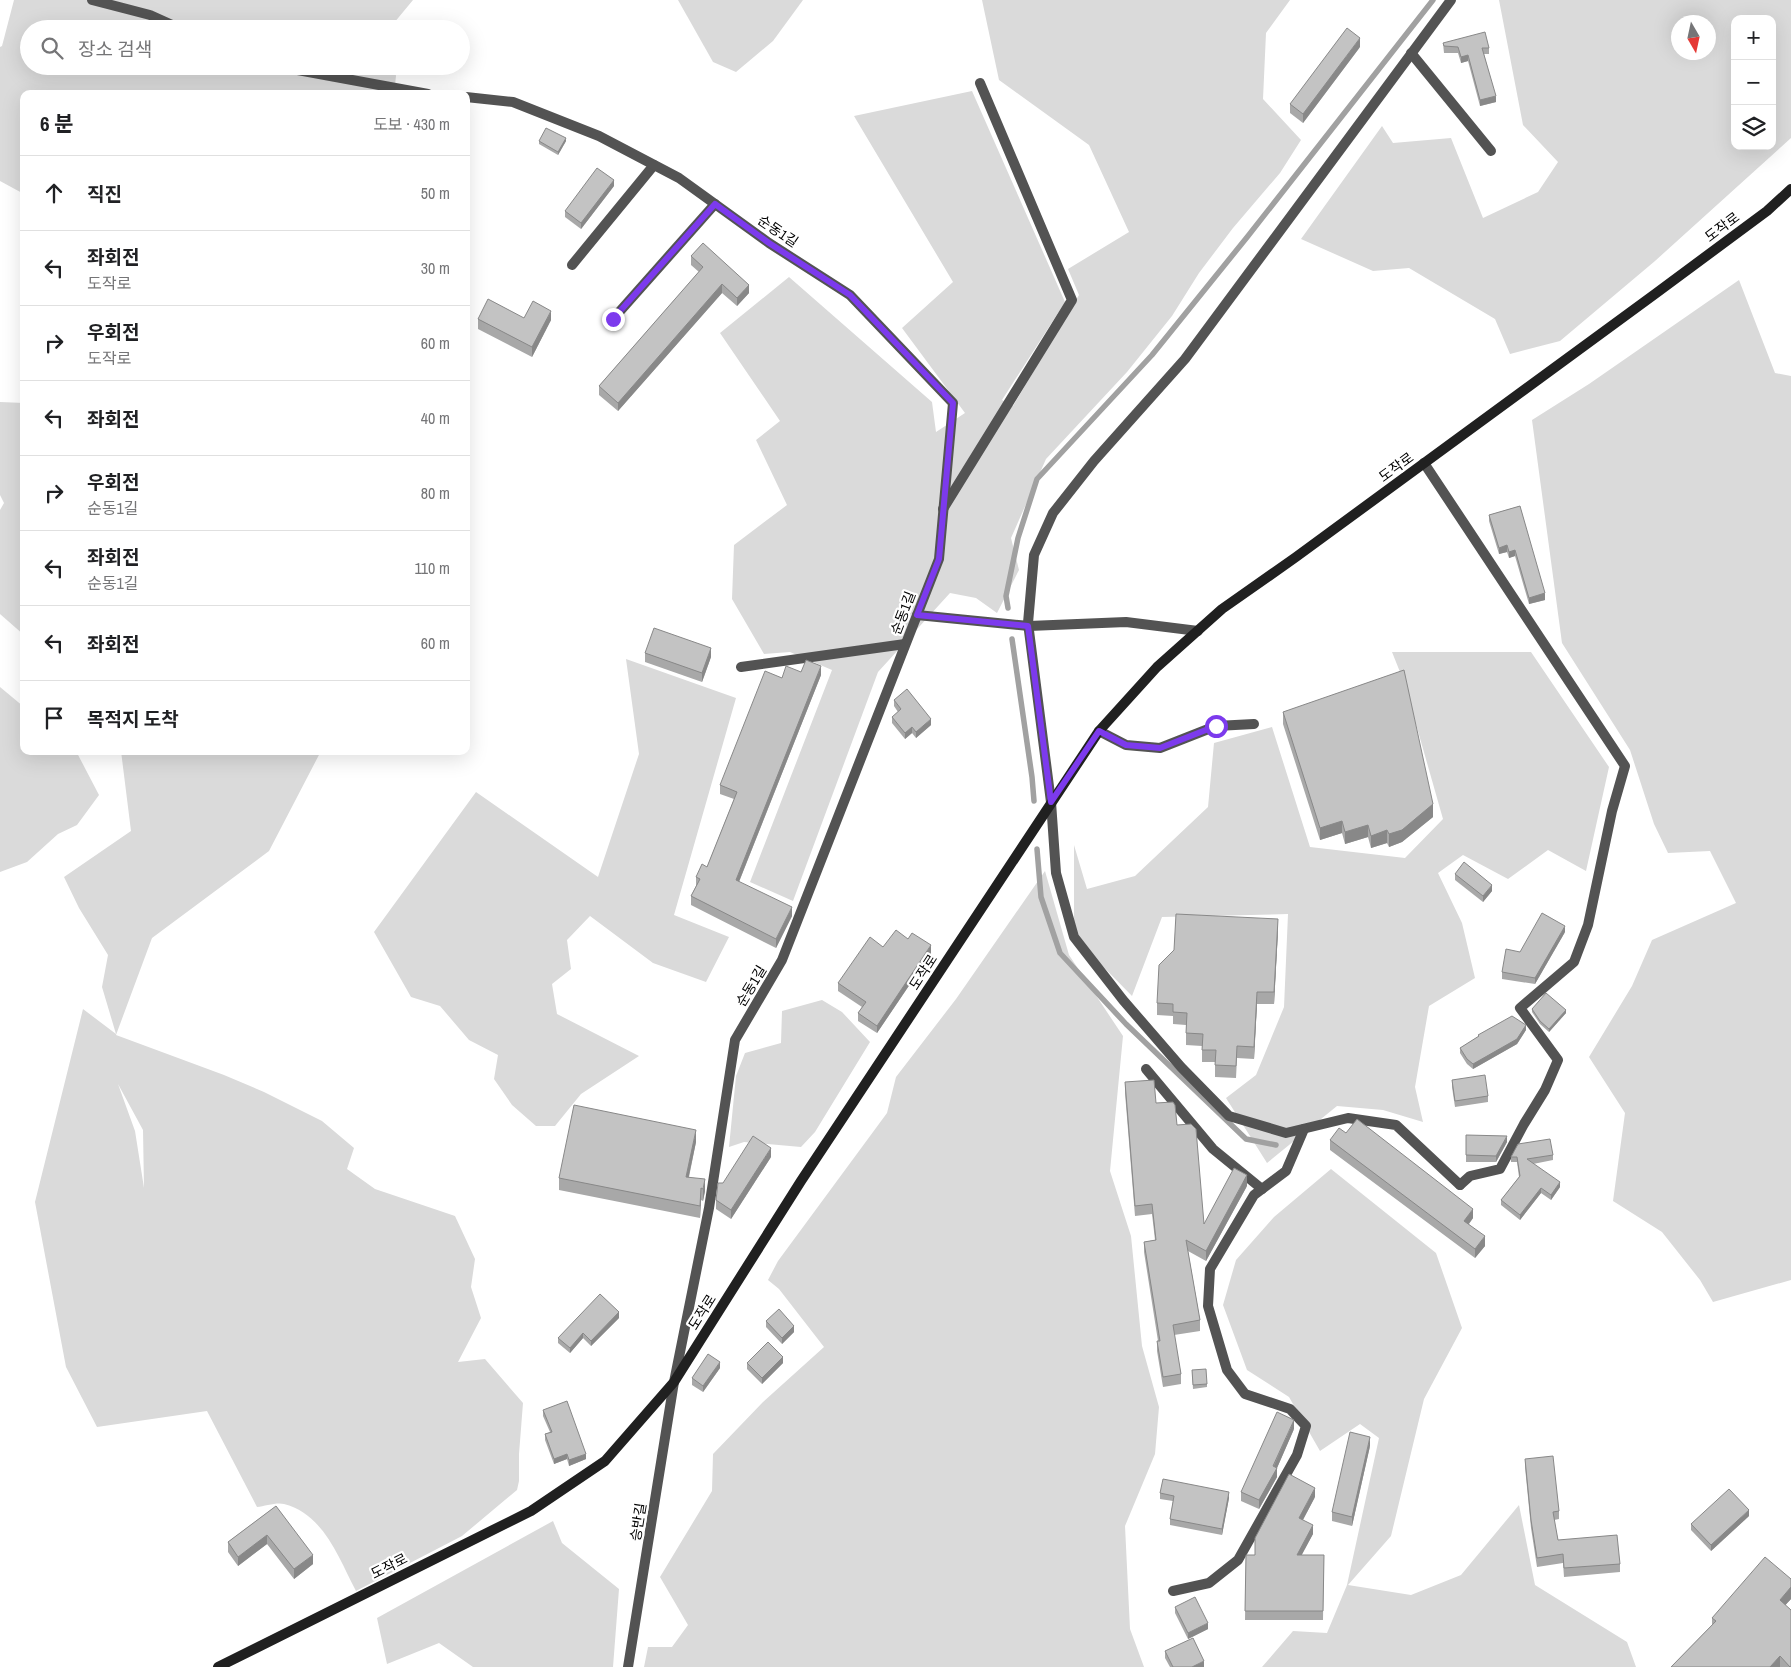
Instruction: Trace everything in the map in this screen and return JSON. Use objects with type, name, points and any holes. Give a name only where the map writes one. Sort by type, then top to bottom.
[{"type":"street","points":[[92,0],[150,15],[161,20]]},
{"type":"street","points":[[1424,463],[1625,766],[1612,811],[1588,925],[1574,962],[1520,1008],[1558,1060],[1545,1090],[1500,1169],[1470,1176],[1460,1185],[1396,1125],[1348,1118],[1286,1133],[1229,1116],[1174,1060],[1123,1000],[1074,937],[1056,873],[1051,802],[1028,626],[1034,555],[1054,513],[1094,461],[1185,359],[1451,0]]},
{"type":"street","points":[[1411,53],[1491,151]]},
{"type":"street","points":[[324,75],[405,90]]},
{"type":"street","points":[[943,510],[1072,300],[980,83]]},
{"type":"street","name":"순동1길","points":[[470,97],[513,102],[599,136],[679,178],[769,243],[850,295],[953,403],[939,559],[782,960],[734,1040],[709,1208],[674,1382]]},
{"type":"street","points":[[572,265],[654,165]]},
{"type":"street","name":"도작로","points":[[218,1667],[531,1511],[605,1461],[674,1382],[801,1181],[1051,802],[1099,731],[1157,667],[1222,609],[1767,211],[1791,189]]},
{"type":"street","points":[[613,319],[715,204]]},
{"type":"street","points":[[917,615],[1028,626],[1126,622],[1198,631]]},
{"type":"street","points":[[741,667],[906,644]]},
{"type":"street","points":[[1099,731],[1126,745],[1160,748],[1216,726],[1254,724]]},
{"type":"street","points":[[1146,1069],[1213,1148],[1262,1189]]},
{"type":"street","points":[[1173,1591],[1209,1583],[1238,1560],[1297,1455],[1306,1426],[1290,1409],[1246,1394],[1227,1370],[1208,1306],[1210,1269],[1254,1195],[1286,1171],[1304,1129]]},
{"type":"street","name":"승반길","points":[[628,1667],[674,1382]]},
{"type":"shaded area","points":[[14,0],[413,0],[396,20],[20,20],[20,75],[396,76],[394,90],[20,90],[20,192],[0,181],[0,47],[2,46]]},
{"type":"shaded area","points":[[678,0],[803,0],[773,41],[736,72],[713,62]]},
{"type":"shaded area","points":[[982,0],[1290,0],[1266,33],[1263,99],[1301,140],[1280,173],[1233,228],[1199,273],[1172,316],[1127,372],[1046,459],[1011,538],[1019,570],[997,613],[976,598],[950,593],[878,672],[793,901],[750,882],[832,670],[790,652],[764,654],[732,599],[734,545],[787,505],[756,440],[780,421],[720,333],[789,277],[932,402],[936,432],[965,413],[902,328],[953,282],[854,116],[972,91],[1065,302],[1002,400],[1013,406],[1079,295],[1068,269],[1129,232],[1089,145],[999,80]]},
{"type":"shaded area","points":[[1499,0],[1791,0],[1791,138],[1655,261],[1560,341],[1510,354],[1495,319],[1409,268],[1373,271],[1301,239],[1382,126],[1393,143],[1451,138],[1483,218],[1538,192],[1558,162],[1523,125]]},
{"type":"shaded area","points":[[1739,280],[1775,373],[1791,376],[1791,1280],[1713,1302],[1700,1280],[1662,1232],[1613,1201],[1625,1113],[1589,1057],[1632,986],[1652,940],[1736,903],[1710,851],[1668,853],[1654,824],[1630,750],[1562,643],[1532,420],[1589,384]]},
{"type":"shaded area","points":[[0,402],[20,403],[20,632],[0,614],[0,510],[4,503],[0,495]]},
{"type":"shaded area","points":[[1392,652],[1531,652],[1609,767],[1586,871],[1548,850],[1508,879],[1463,855],[1438,873],[1462,923],[1475,978],[1429,1006],[1415,1087],[1423,1122],[1383,1110],[1337,1106],[1267,1163],[1226,1098],[1256,1075],[1284,1007],[1288,914],[1162,917],[1132,996],[1074,937],[1074,845],[1087,889],[1135,876],[1208,807],[1214,743],[1272,727],[1310,847],[1405,858],[1443,819],[1404,682]]},
{"type":"shaded area","points":[[626,659],[736,698],[674,915],[729,937],[706,982],[653,963],[590,916],[567,940],[571,969],[552,984],[557,1014],[639,1056],[581,1094],[555,1126],[536,1126],[512,1105],[494,1079],[498,1055],[469,1040],[440,1006],[411,997],[374,932],[476,792],[598,877],[639,754]]},
{"type":"shaded area","points":[[0,687],[20,704],[20,755],[78,755],[99,795],[77,825],[58,834],[27,862],[0,872]]},
{"type":"shaded area","points":[[122,755],[319,755],[269,851],[152,938],[116,1035],[224,1075],[264,1092],[322,1121],[354,1148],[347,1169],[375,1189],[455,1216],[475,1259],[471,1287],[481,1318],[458,1362],[485,1359],[523,1403],[517,1490],[462,1536],[356,1591],[329,1539],[310,1517],[298,1509],[284,1504],[257,1507],[207,1411],[97,1427],[66,1367],[35,1202],[83,1009],[116,1034],[102,987],[108,955],[79,908],[64,877],[131,831]],"holes":[[[118,1084],[143,1130],[144,1188],[135,1131]]]},
{"type":"shaded area","points":[[1045,871],[1069,955],[1123,1036],[1110,1171],[1131,1236],[1142,1346],[1159,1407],[1155,1454],[1125,1526],[1130,1629],[1144,1667],[644,1667],[648,1647],[672,1647],[688,1625],[660,1577],[712,1491],[713,1454],[763,1402],[824,1347],[779,1289],[768,1280],[778,1261],[887,1113],[896,1077],[956,999]]},
{"type":"shaded area","points":[[822,1000],[842,1012],[870,1042],[815,1132],[801,1147],[744,1142],[729,1147],[736,1076],[745,1053],[781,1043],[782,1011]]},
{"type":"shaded area","points":[[1331,1169],[1436,1253],[1462,1328],[1424,1399],[1391,1536],[1348,1585],[1411,1595],[1461,1575],[1519,1505],[1535,1585],[1627,1642],[1636,1667],[1262,1667],[1293,1631],[1327,1633],[1347,1585],[1379,1438],[1360,1424],[1320,1451],[1289,1397],[1247,1370],[1223,1305],[1236,1260],[1274,1217]]},
{"type":"shaded area","points":[[553,1521],[562,1543],[619,1589],[613,1667],[473,1667],[439,1643],[387,1664],[377,1618]]},
{"type":"building","points":[[1347,28],[1360,38],[1303,114],[1290,104]]},
{"type":"building","points":[[1485,32],[1489,48],[1482,48],[1496,96],[1480,100],[1468,55],[1461,57],[1458,47],[1444,46],[1443,43]]},
{"type":"building","points":[[546,128],[566,138],[558,152],[539,141]]},
{"type":"building","points":[[597,168],[614,180],[581,223],[565,211]]},
{"type":"building","points":[[703,243],[749,285],[737,298],[722,284],[618,403],[599,386],[703,267],[691,256]]},
{"type":"building","points":[[488,299],[524,318],[533,301],[551,311],[532,347],[478,319]]},
{"type":"building","points":[[1520,506],[1545,593],[1529,598],[1515,550],[1509,552],[1507,545],[1499,548],[1489,515]]},
{"type":"building","points":[[654,628],[711,648],[702,673],[645,653]]},
{"type":"building","points":[[806,660],[821,666],[736,880],[792,907],[776,939],[691,896],[700,879],[696,877],[702,864],[707,867],[737,792],[720,785],[765,671],[782,678],[786,666],[801,672]]},
{"type":"building","points":[[1404,670],[1433,804],[1402,830],[1389,834],[1387,830],[1371,836],[1368,825],[1345,832],[1342,821],[1320,828],[1283,712]]},
{"type":"building","points":[[907,689],[931,719],[916,732],[912,727],[905,733],[892,717],[901,709],[894,700]]},
{"type":"building","points":[[1464,862],[1492,885],[1483,896],[1455,874]]},
{"type":"building","points":[[1542,913],[1565,926],[1535,978],[1502,972],[1506,949],[1520,952]]},
{"type":"building","points":[[1176,914],[1278,919],[1274,992],[1257,992],[1254,1047],[1237,1046],[1236,1066],[1215,1065],[1216,1050],[1202,1050],[1203,1034],[1186,1033],[1187,1013],[1173,1012],[1173,1004],[1157,1003],[1159,965],[1174,950]]},
{"type":"building","points":[[896,930],[908,939],[912,933],[931,945],[877,1026],[858,1013],[866,1002],[838,983],[870,937],[883,947]]},
{"type":"building","points":[[1546,993],[1566,1010],[1549,1029],[1540,1021],[1532,1009]]},
{"type":"building","points":[[1512,1016],[1526,1025],[1517,1039],[1473,1064],[1467,1059],[1460,1048],[1478,1035]]},
{"type":"building","points":[[1485,1075],[1488,1096],[1455,1101],[1452,1080]]},
{"type":"building","points":[[1154,1080],[1156,1103],[1173,1102],[1177,1125],[1191,1124],[1196,1129],[1204,1224],[1234,1168],[1247,1175],[1206,1251],[1186,1240],[1200,1320],[1173,1325],[1181,1374],[1163,1377],[1157,1341],[1160,1341],[1144,1242],[1156,1240],[1152,1204],[1135,1206],[1125,1082]]},
{"type":"building","points":[[574,1105],[696,1130],[686,1177],[705,1179],[703,1189],[701,1188],[700,1206],[559,1178]]},
{"type":"building","points":[[1357,1119],[1473,1209],[1464,1221],[1485,1236],[1475,1249],[1330,1140],[1339,1128],[1346,1133]]},
{"type":"building","points":[[1466,1135],[1507,1136],[1496,1156],[1466,1155]]},
{"type":"building","points":[[753,1136],[771,1148],[731,1210],[716,1200],[718,1183],[723,1183]]},
{"type":"building","points":[[1550,1139],[1553,1155],[1527,1159],[1560,1182],[1551,1195],[1541,1188],[1520,1215],[1501,1200],[1520,1176],[1517,1157],[1511,1157],[1518,1144]]},
{"type":"building","points":[[600,1294],[619,1312],[591,1341],[583,1333],[570,1348],[558,1338]]},
{"type":"building","points":[[779,1309],[794,1326],[782,1338],[766,1321]]},
{"type":"building","points":[[768,1342],[783,1357],[762,1378],[747,1363]]},
{"type":"building","points":[[708,1354],[720,1362],[703,1386],[692,1378]]},
{"type":"building","points":[[1206,1369],[1207,1384],[1193,1385],[1192,1370]]},
{"type":"building","points":[[567,1401],[586,1454],[569,1460],[567,1454],[554,1459],[545,1434],[552,1432],[543,1410]]},
{"type":"building","points":[[1277,1412],[1294,1420],[1273,1466],[1277,1468],[1259,1500],[1241,1492]]},
{"type":"building","points":[[1350,1432],[1370,1437],[1352,1517],[1332,1512]]},
{"type":"building","points":[[1553,1456],[1559,1511],[1553,1512],[1558,1540],[1617,1535],[1620,1564],[1564,1568],[1563,1554],[1537,1558],[1525,1459]]},
{"type":"building","points":[[1289,1474],[1315,1488],[1299,1518],[1313,1525],[1297,1555],[1324,1555],[1323,1611],[1245,1611],[1246,1555],[1255,1555],[1255,1538]]},
{"type":"building","points":[[1163,1479],[1229,1492],[1222,1529],[1170,1519],[1174,1496],[1160,1493]]},
{"type":"building","points":[[1729,1489],[1749,1510],[1711,1545],[1691,1524]]},
{"type":"building","points":[[276,1506],[313,1555],[294,1569],[267,1535],[238,1557],[228,1542]]},
{"type":"building","points":[[1765,1557],[1791,1579],[1791,1587],[1780,1600],[1791,1610],[1791,1667],[1780,1656],[1770,1667],[1671,1667],[1716,1621],[1712,1618]]},
{"type":"building","points":[[1195,1597],[1208,1623],[1188,1633],[1175,1607]]},
{"type":"building","points":[[1193,1638],[1204,1661],[1192,1667],[1173,1667],[1165,1651]]},
{"type":"waterway","points":[[1008,608],[1006,596],[1018,538],[1037,479],[1152,355],[1433,0]]},
{"type":"waterway","points":[[1012,639],[1034,801]]},
{"type":"waterway","points":[[1037,849],[1041,897],[1060,953],[1126,1024],[1246,1139],[1276,1145]]},
{"type":"route","points":[[613,319],[715,204],[769,243],[850,295],[953,403],[939,559],[917,615],[1028,626],[1051,802],[1099,731],[1126,745],[1160,748],[1216,726]]}]
